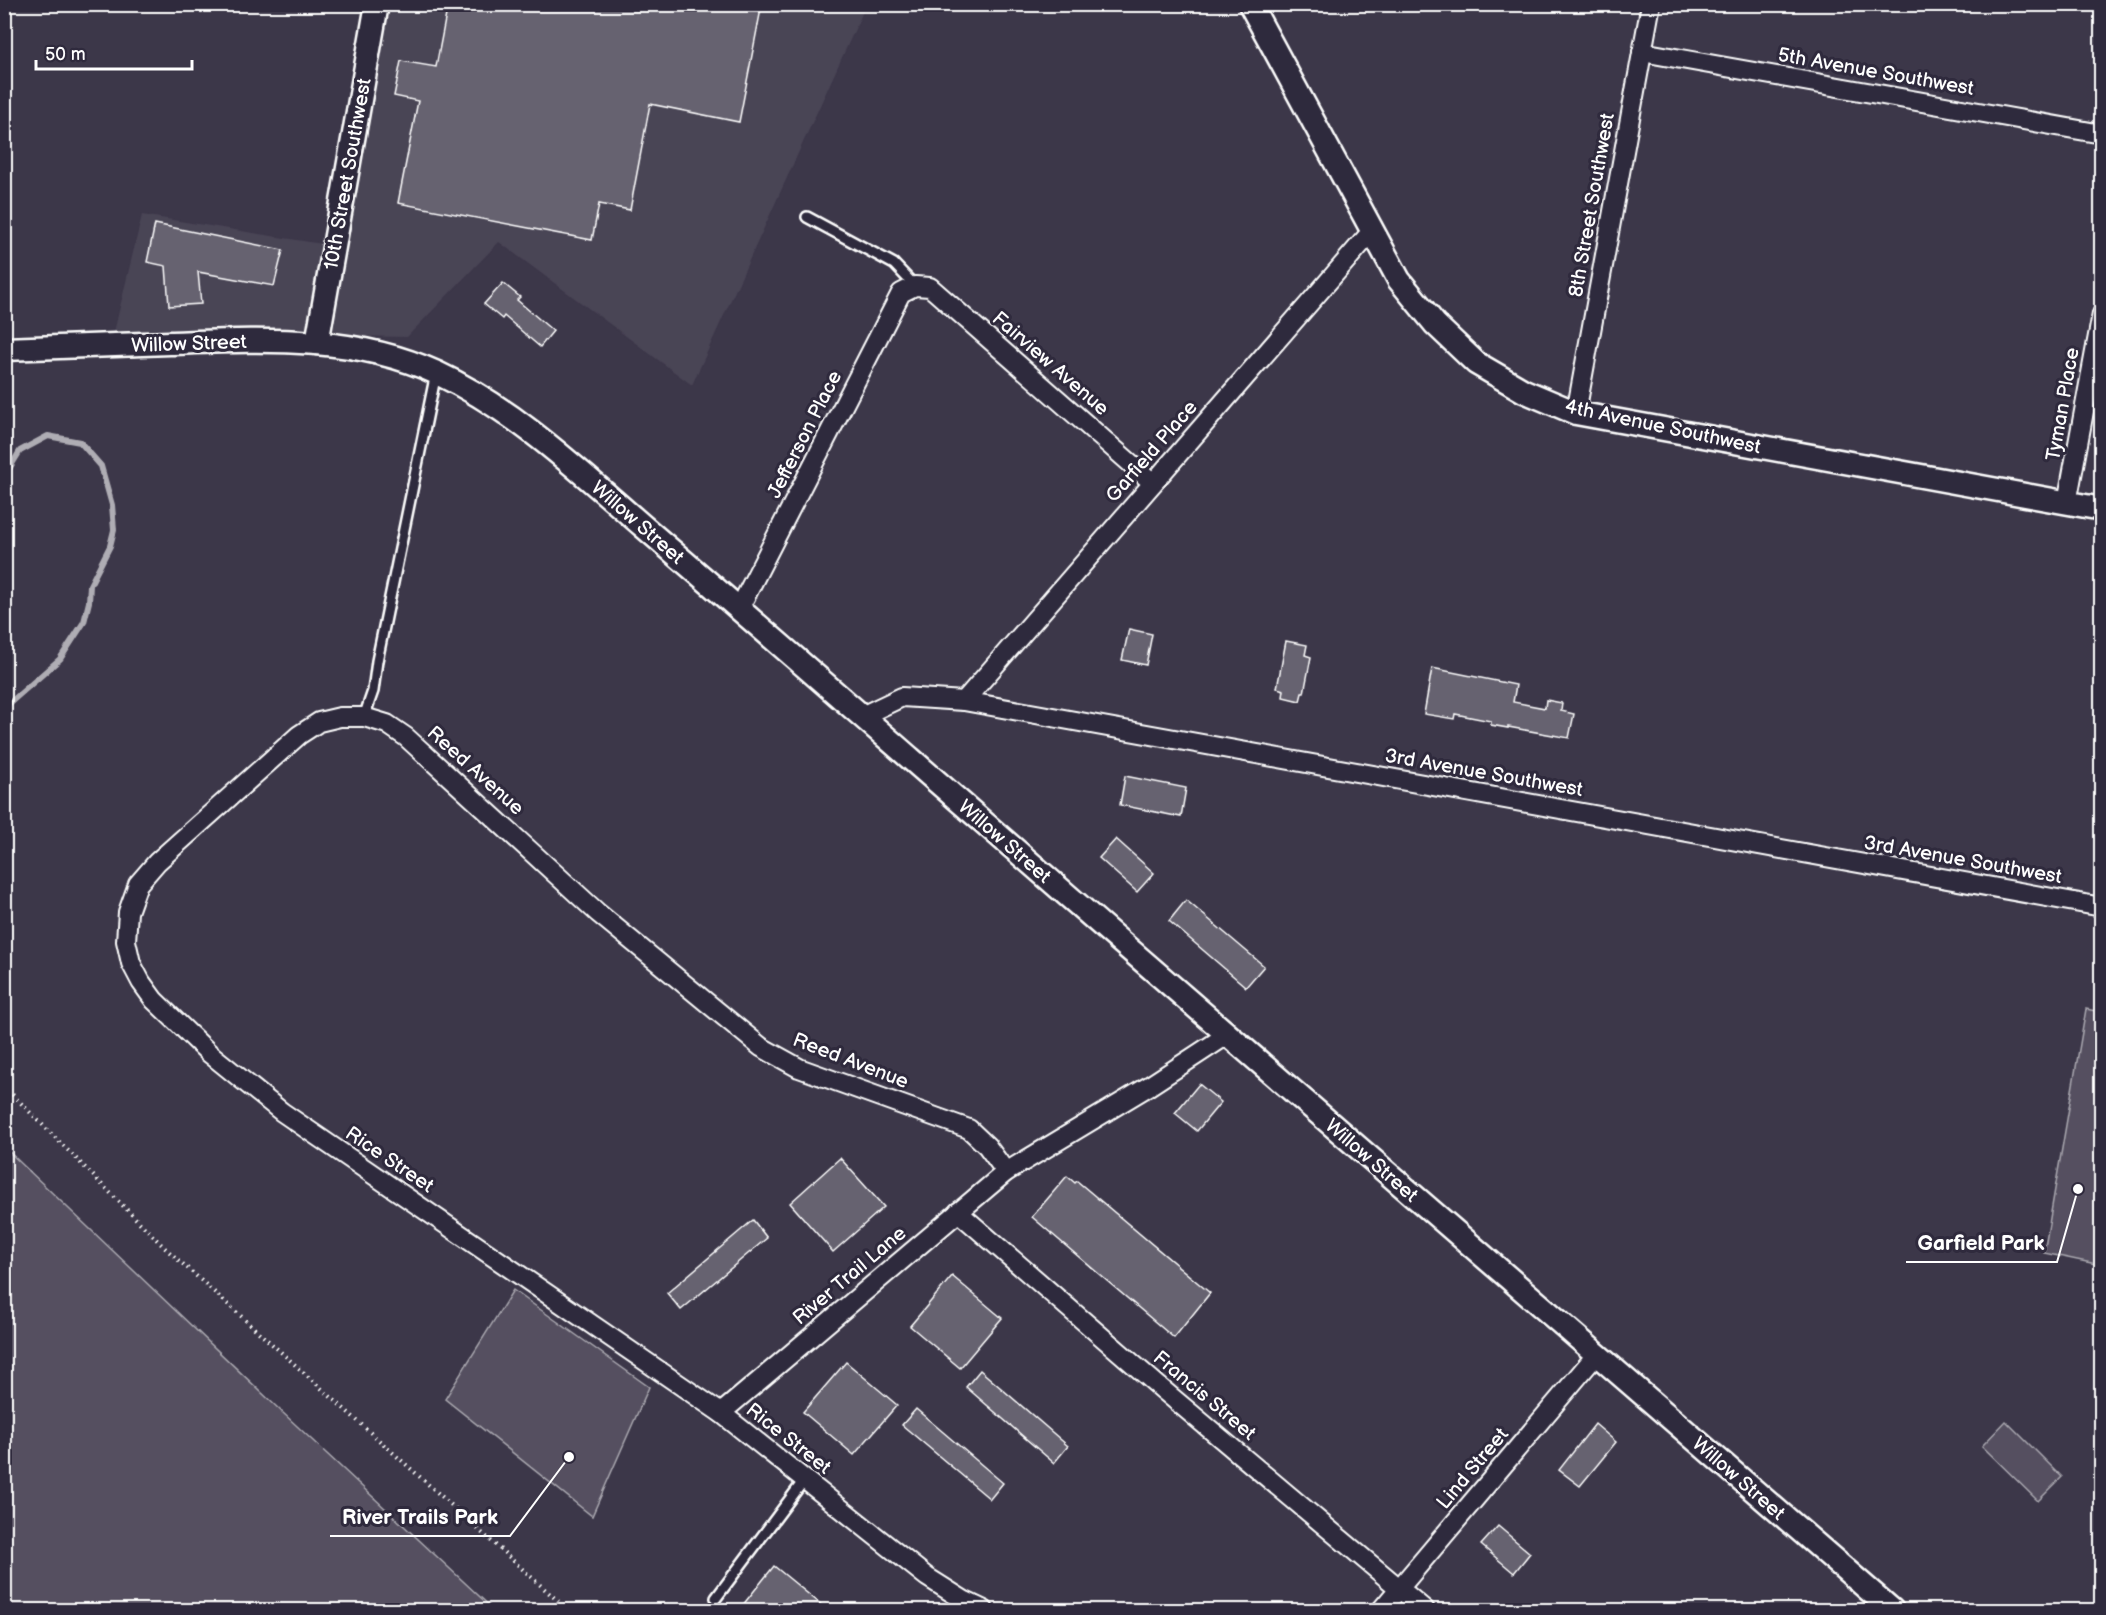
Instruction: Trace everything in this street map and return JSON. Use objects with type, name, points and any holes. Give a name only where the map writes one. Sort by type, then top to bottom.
[{"type":"street","name":"10th Street Southwest","points":[[317,343],[377,4]]},
{"type":"street","name":"4th Avenue Southwest","points":[[1250,4],[1399,280],[1435,324],[1476,363],[1524,391],[1576,413],[2102,509]]},
{"type":"street","name":"8th Street Southwest","points":[[1576,413],[1651,5]]},
{"type":"street","name":"5th Avenue Southwest","points":[[1642,52],[2102,134]]},
{"type":"street","name":"Garfield Place","points":[[964,701],[1372,231]]},
{"type":"street","name":"Fairview Avenue","points":[[915,286],[930,287],[1153,483]]},
{"type":"street","name":"Jefferson Place","points":[[739,609],[901,293],[915,286]]},
{"type":"street","name":"Tyman Place","points":[[2067,502],[2102,314]]},
{"type":"street","name":"Willow Street","points":[[4,349],[226,341],[317,343],[357,347],[436,373],[488,400],[533,432],[739,609],[1892,1611]]},
{"type":"street","name":"3rd Avenue Southwest","points":[[862,716],[902,697],[964,701],[2102,907]]},
{"type":"street","name":"Rice Street","points":[[406,737],[387,724],[364,717],[340,717],[319,722],[299,735],[157,862],[138,884],[128,912],[126,941],[131,963],[141,982],[154,1000],[209,1053],[282,1112],[721,1413],[927,1577],[965,1602],[984,1611]]},
{"type":"street","name":"Reed Avenue","points":[[406,737],[598,913],[761,1047],[799,1068],[969,1130],[987,1146],[1006,1172]]},
{"type":"street","points":[[1006,1172],[1227,1035]]},
{"type":"street","name":"River Trail Lane","points":[[721,1413],[1006,1172]]},
{"type":"street","name":"Francis Street","points":[[957,1212],[1425,1611]]},
{"type":"street","name":"Lind Street","points":[[1381,1611],[1597,1354]]},
{"type":"lane","points":[[807,217],[894,264],[915,286]]},
{"type":"lane","points":[[364,717],[373,691],[436,373]]},
{"type":"lane","points":[[716,1598],[805,1479]]},
{"type":"path","points":[[4,1086],[164,1247],[568,1611]]},
{"type":"shaded area","points":[[366,5],[866,5],[692,385],[499,242],[407,337],[114,332],[142,215],[322,244]]},
{"type":"shaded area","points":[[2086,1009],[2101,1012],[2101,1265],[2044,1253]]},
{"type":"shaded area","points":[[4,1147],[282,1412],[494,1610],[5,1610]]},
{"type":"shaded area","points":[[513,1290],[649,1387],[592,1516],[445,1399]]},
{"type":"shaded area","points":[[2006,1421],[2062,1477],[2038,1501],[1982,1446]]},
{"type":"building","points":[[448,4],[762,4],[739,122],[650,104],[630,210],[599,204],[592,240],[398,203],[418,101],[394,96],[401,61],[436,67]]},
{"type":"building","points":[[155,224],[283,250],[274,286],[198,272],[201,304],[169,306],[166,266],[147,262]]},
{"type":"building","points":[[503,283],[520,297],[517,300],[553,331],[540,347],[504,316],[502,319],[484,304]]},
{"type":"building","points":[[1129,629],[1152,634],[1146,665],[1122,660]]},
{"type":"building","points":[[1286,641],[1307,645],[1305,655],[1311,657],[1304,693],[1300,701],[1283,697],[1284,690],[1277,688]]},
{"type":"building","points":[[1432,668],[1516,685],[1513,702],[1545,708],[1546,700],[1562,703],[1561,711],[1574,714],[1569,738],[1491,725],[1491,721],[1455,714],[1454,719],[1424,714]]},
{"type":"building","points":[[1125,776],[1186,788],[1181,817],[1120,805]]},
{"type":"building","points":[[1116,839],[1154,873],[1137,892],[1099,858]]},
{"type":"building","points":[[1186,900],[1264,966],[1246,987],[1169,921]]},
{"type":"building","points":[[1199,1084],[1221,1102],[1197,1131],[1175,1113]]},
{"type":"building","points":[[840,1158],[884,1207],[833,1252],[790,1203]]},
{"type":"building","points":[[1067,1176],[1075,1183],[1077,1181],[1210,1293],[1174,1338],[1032,1217]]},
{"type":"building","points":[[753,1220],[767,1238],[681,1310],[667,1293]]},
{"type":"building","points":[[952,1276],[1002,1318],[960,1368],[910,1326]]},
{"type":"building","points":[[846,1362],[897,1405],[854,1455],[803,1412]]},
{"type":"building","points":[[980,1370],[1068,1446],[1054,1463],[966,1387]]},
{"type":"building","points":[[916,1409],[1003,1483],[990,1499],[902,1425]]},
{"type":"building","points":[[1595,1424],[1616,1442],[1580,1486],[1559,1470]]},
{"type":"building","points":[[1498,1526],[1530,1553],[1514,1573],[1481,1545]]},
{"type":"building","points":[[774,1566],[829,1611],[738,1611]]},
{"type":"waterway","points":[[4,477],[20,451],[48,436],[80,442],[101,466],[112,505],[114,530],[110,546],[90,585],[84,622],[60,659],[4,708]]},
{"type":"place","name":"Garfield Park","points":[[2078,1189]]},
{"type":"place","name":"River Trails Park","points":[[569,1457]]}]
